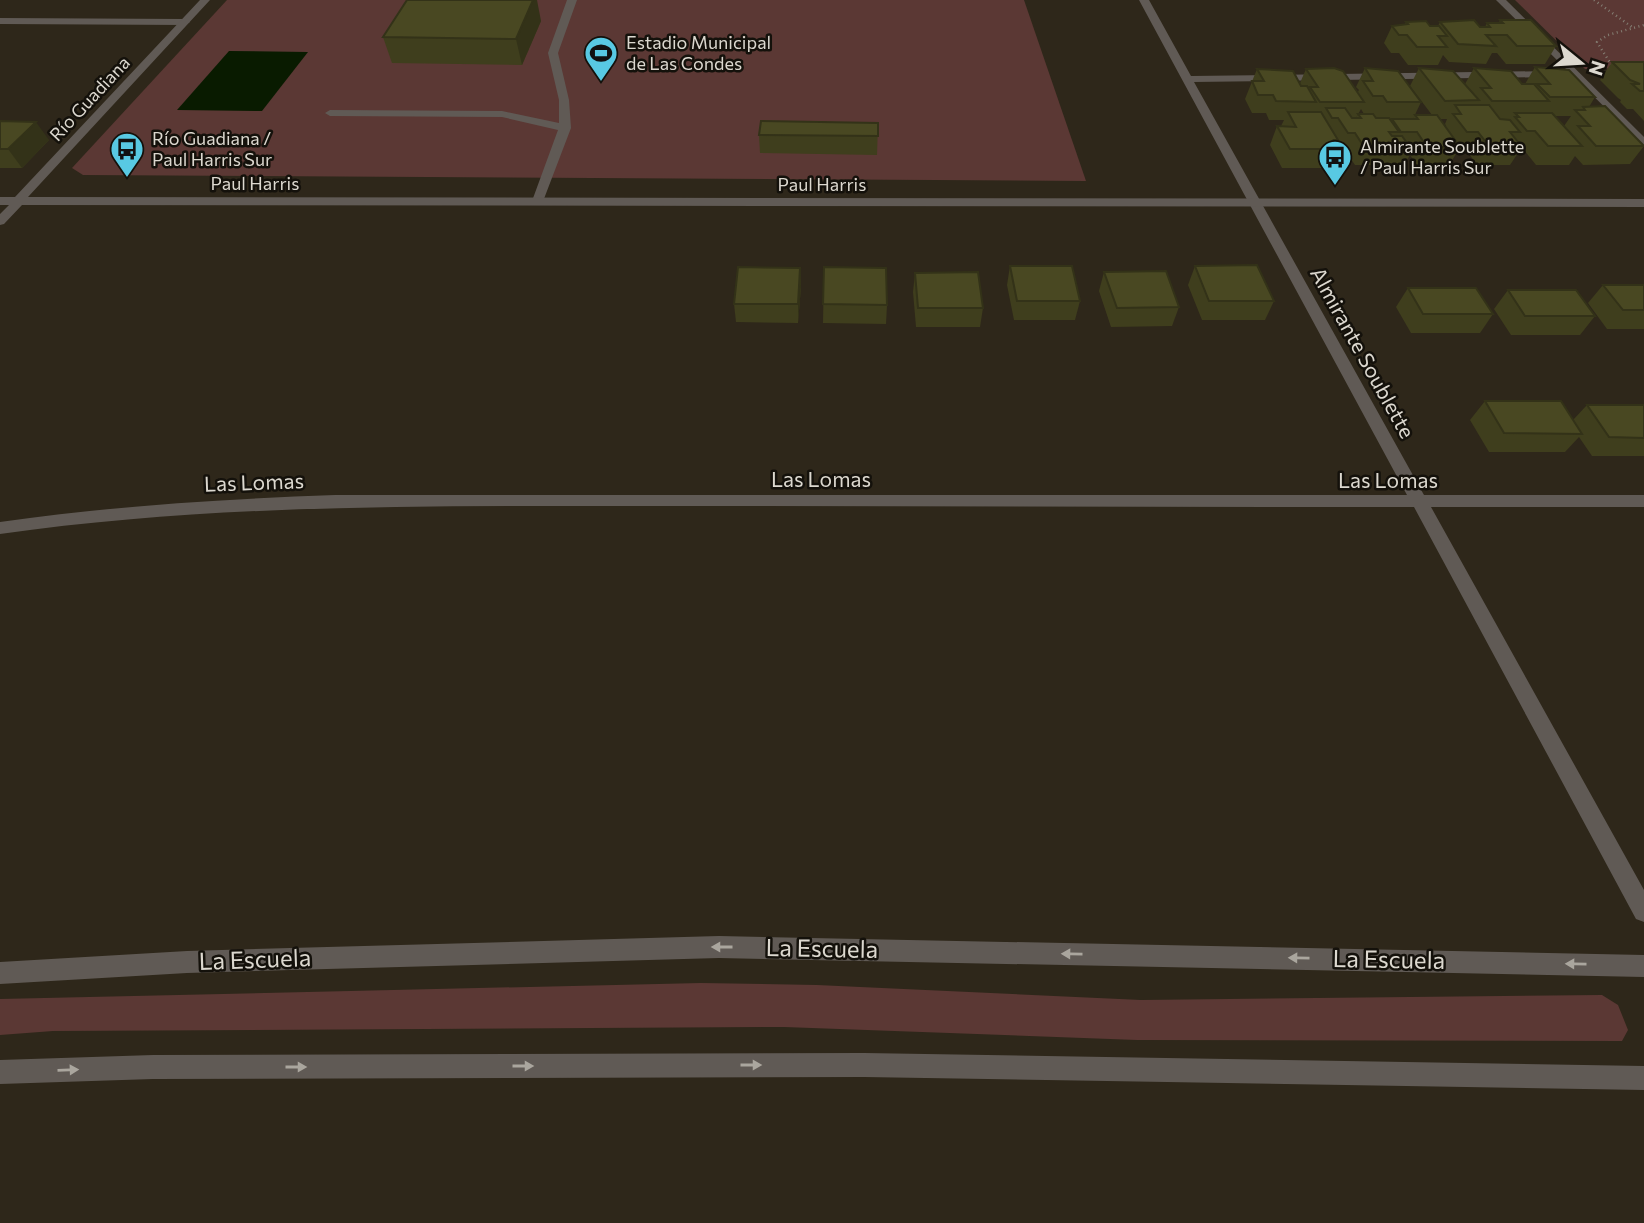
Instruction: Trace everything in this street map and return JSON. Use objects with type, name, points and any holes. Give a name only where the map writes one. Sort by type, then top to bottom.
[{"type":"street","name":"Río Guadiana","points":[[0,221],[205,0]]},
{"type":"street","points":[[538,201],[565,128],[565,106],[553,53],[572,0]]},
{"type":"street","name":"Almirante Soublette","points":[[1144,0],[1644,911]]},
{"type":"street","points":[[1501,0],[1644,143]]},
{"type":"street","points":[[0,21],[185,22]]},
{"type":"street","points":[[0,35],[16,21]]},
{"type":"street","points":[[1188,79],[1556,74]]},
{"type":"street","points":[[330,113],[477,113],[512,116],[565,128]]},
{"type":"street","name":"Paul Harris","points":[[0,201],[1644,203]]},
{"type":"street","name":"Las Lomas","points":[[0,528],[235,503],[356,501],[1644,501]]},
{"type":"street","name":"La Escuela","points":[[0,973],[187,962],[719,947],[1644,966]]},
{"type":"street","points":[[0,1072],[153,1067],[864,1065],[1644,1077]]},
{"type":"path","points":[[1594,0],[1632,27]]},
{"type":"path","points":[[1616,73],[1597,42],[1608,35],[1644,24]]},
{"type":"shaded area","name":"Estadio Municipal de Las Condes","points":[[227,0],[1024,0],[1086,181],[83,175],[72,168]]},
{"type":"shaded area","points":[[1515,0],[1644,0],[1644,68],[1585,69]]},
{"type":"shaded area","points":[[229,51],[308,52],[262,111],[177,110]]},
{"type":"shaded area","points":[[701,983],[817,985],[1141,1000],[1602,995],[1618,1005],[1628,1030],[1622,1041],[1137,1040],[784,1027],[53,1031],[0,1035],[0,999]]},
{"type":"building","points":[[407,0],[533,0],[516,39],[383,37]]},
{"type":"building","points":[[1474,20],[1480,27],[1490,27],[1487,23],[1503,23],[1500,20],[1531,20],[1556,46],[1517,46],[1507,35],[1486,35],[1496,46],[1458,44],[1440,22]]},
{"type":"building","points":[[1426,21],[1430,26],[1439,26],[1447,36],[1438,36],[1447,47],[1417,47],[1407,35],[1399,35],[1392,26],[1408,24],[1406,22]]},
{"type":"building","points":[[1612,62],[1644,62],[1644,91],[1632,84],[1640,84],[1630,80]]},
{"type":"building","points":[[1535,67],[1569,70],[1595,97],[1550,97],[1537,84],[1550,84]]},
{"type":"building","points":[[1334,68],[1343,71],[1364,102],[1320,102],[1310,87],[1318,87],[1306,69]]},
{"type":"building","points":[[1365,68],[1398,71],[1421,102],[1387,102],[1383,96],[1373,96],[1363,81],[1373,81]]},
{"type":"building","points":[[1419,68],[1453,71],[1479,100],[1445,101]]},
{"type":"building","points":[[1474,68],[1511,71],[1522,84],[1534,84],[1549,101],[1492,101],[1481,88],[1491,88]]},
{"type":"building","points":[[1257,69],[1293,71],[1301,86],[1307,86],[1316,102],[1276,101],[1273,95],[1258,95],[1252,81],[1264,81]]},
{"type":"building","points":[[1455,105],[1489,105],[1500,119],[1510,120],[1520,132],[1510,132],[1522,147],[1489,146],[1478,132],[1467,132],[1453,114],[1461,114]]},
{"type":"building","points":[[1605,106],[1644,146],[1596,146],[1578,126],[1590,126],[1575,110]]},
{"type":"building","points":[[1326,108],[1345,108],[1352,118],[1361,118],[1358,114],[1373,114],[1376,118],[1389,118],[1399,132],[1389,132],[1392,136],[1402,136],[1412,150],[1397,150],[1394,146],[1364,147],[1355,133],[1348,133],[1338,118],[1332,118]]},
{"type":"building","points":[[1288,112],[1321,112],[1338,140],[1334,140],[1339,149],[1290,149],[1277,126],[1296,127]]},
{"type":"building","points":[[1515,113],[1552,113],[1582,146],[1548,146],[1535,131],[1527,131],[1515,117],[1519,117]]},
{"type":"building","points":[[1415,115],[1437,115],[1460,147],[1427,147],[1417,132],[1401,132],[1392,119],[1418,119]]},
{"type":"building","points":[[0,121],[36,122],[8,149],[0,149]]},
{"type":"building","points":[[761,121],[878,123],[878,136],[759,135]]},
{"type":"building","points":[[1257,265],[1274,301],[1209,301],[1195,266]]},
{"type":"building","points":[[1010,266],[1072,266],[1080,301],[1017,301]]},
{"type":"building","points":[[738,267],[800,268],[798,304],[734,304]]},
{"type":"building","points":[[824,267],[886,268],[887,305],[823,304]]},
{"type":"building","points":[[1166,271],[1179,307],[1117,308],[1104,272]]},
{"type":"building","points":[[978,272],[983,308],[918,308],[915,273]]},
{"type":"building","points":[[1603,285],[1644,285],[1644,310],[1623,310]]},
{"type":"building","points":[[1408,288],[1476,288],[1493,314],[1423,314]]},
{"type":"building","points":[[1508,290],[1576,290],[1595,316],[1525,316]]},
{"type":"building","points":[[1485,401],[1561,401],[1582,434],[1504,433]]},
{"type":"building","points":[[1587,405],[1644,405],[1644,438],[1609,437]]},
{"type":"place","name":"Estadio Municipal de Las Condes","points":[[601,83]]},
{"type":"place","name":"Río Guadiana / Paul Harris Sur","points":[[127,179]]},
{"type":"place","name":"Almirante Soublette / Paul Harris Sur","points":[[1335,187]]}]
